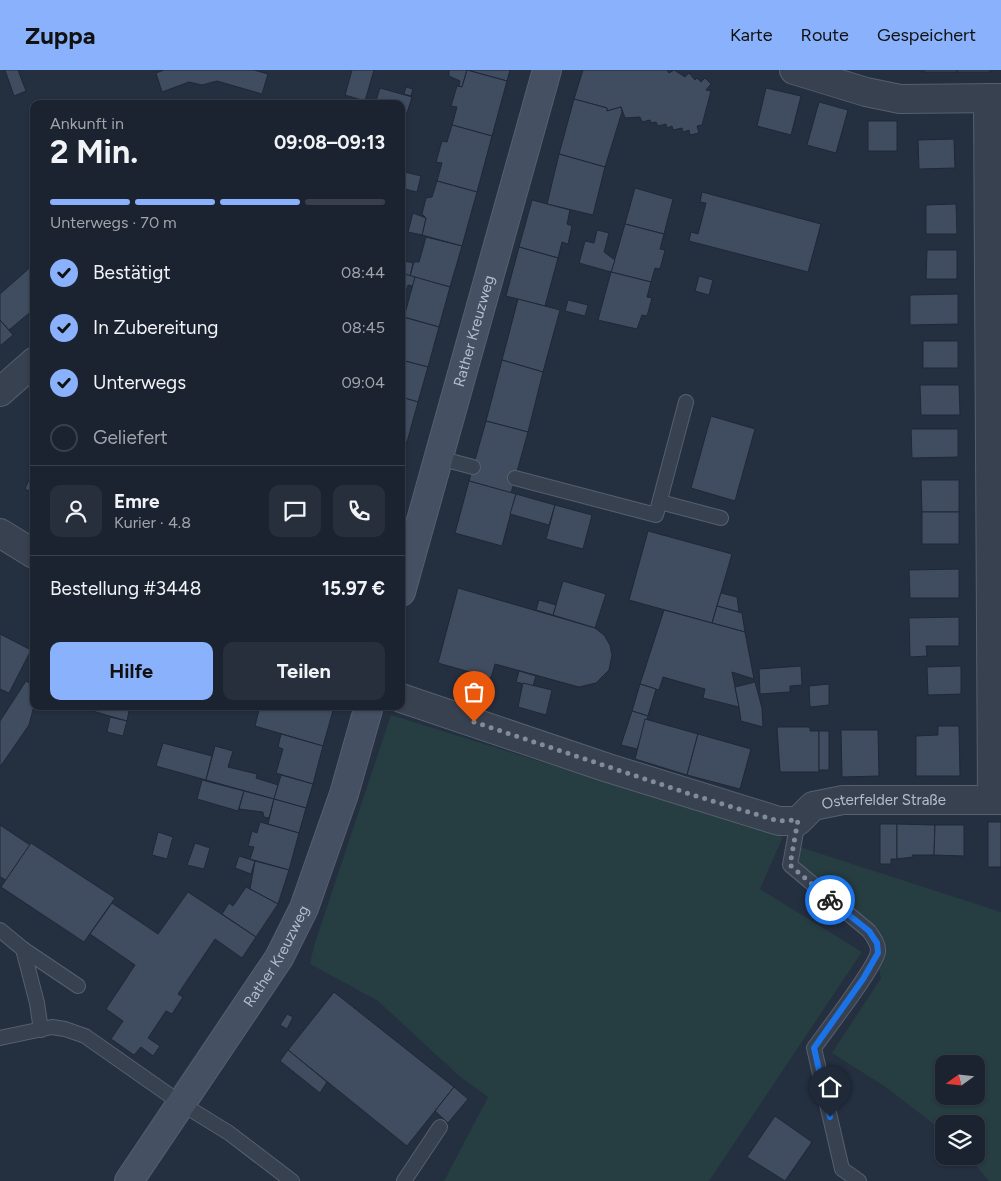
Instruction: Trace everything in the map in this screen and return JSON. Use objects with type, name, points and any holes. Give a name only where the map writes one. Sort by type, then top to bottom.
[{"type":"main road","name":"Rather Kreuzweg","points":[[405,578],[547,70]]},
{"type":"main road","name":"Rather Kreuzweg","points":[[129,1181],[253,1000],[279,958],[304,908],[344,794],[368,710]]},
{"type":"street","points":[[794,70],[866,92],[900,99],[995,98],[996,800]]},
{"type":"street","points":[[0,392],[30,366]]},
{"type":"street","points":[[0,533],[30,552]]},
{"type":"street","points":[[405,699],[696,796],[778,821],[798,820]]},
{"type":"street","name":"Osterfelder Straße","points":[[798,820],[813,806],[843,800],[996,800]]},
{"type":"lane","points":[[515,478],[656,515],[686,402]]},
{"type":"lane","points":[[439,458],[473,467]]},
{"type":"lane","points":[[660,502],[721,518]]},
{"type":"lane","points":[[798,820],[790,865],[869,931],[877,943],[878,953],[863,979],[814,1048],[842,1169],[859,1181]]},
{"type":"lane","points":[[0,930],[23,949],[78,986]]},
{"type":"lane","points":[[23,949],[37,1003],[41,1030]]},
{"type":"lane","points":[[0,1038],[52,1028],[65,1028],[86,1036],[182,1104],[228,1133],[292,1181]]},
{"type":"lane","points":[[404,1181],[440,1127]]},
{"type":"green space","points":[[391,715],[783,837],[760,889],[862,952],[709,1181],[444,1181],[488,1097],[459,1076],[378,1001],[310,964],[314,946]]},
{"type":"green space","points":[[800,847],[1001,912],[1001,1181],[989,1181],[976,1165],[985,1165],[985,1115],[935,1115],[935,1125],[887,1088],[832,1053],[881,978],[870,926],[797,861]]},
{"type":"building","points":[[5,70],[18,70],[26,91],[14,96]]},
{"type":"building","points":[[164,70],[254,70],[268,74],[262,94],[217,81],[202,85],[189,82],[162,92],[156,73]]},
{"type":"building","points":[[352,70],[374,70],[365,100],[345,95]]},
{"type":"building","points":[[449,70],[467,70],[462,87],[459,86],[460,81],[449,76]]},
{"type":"building","points":[[467,70],[510,70],[507,81]]},
{"type":"building","points":[[467,70],[507,81],[492,136],[452,125],[457,107],[451,106],[457,86],[462,87]]},
{"type":"building","points":[[583,70],[667,70],[669,73],[674,70],[685,77],[689,73],[695,80],[697,78],[701,82],[705,78],[711,84],[706,90],[711,91],[702,125],[697,126],[699,133],[690,135],[689,130],[683,132],[682,128],[673,130],[672,126],[667,128],[666,124],[658,126],[656,122],[651,123],[650,120],[642,122],[640,117],[625,118],[621,107],[607,111],[607,108],[574,99]]},
{"type":"building","points":[[924,70],[957,70],[957,72],[924,72]]},
{"type":"building","points":[[957,70],[990,70],[990,72],[957,72]]},
{"type":"building","points":[[406,87],[413,89],[411,96],[404,94]]},
{"type":"building","points":[[380,88],[412,97],[407,113],[405,112],[405,100],[376,100]]},
{"type":"building","points":[[766,88],[801,96],[791,135],[757,126]]},
{"type":"building","points":[[574,99],[607,108],[607,111],[621,107],[622,112],[605,167],[559,154]]},
{"type":"building","points":[[819,102],[848,110],[836,153],[807,145]]},
{"type":"building","points":[[868,121],[897,121],[897,151],[868,151]]},
{"type":"building","points":[[452,125],[492,136],[477,192],[437,181],[442,163],[436,162],[442,141],[447,142]]},
{"type":"building","points":[[954,139],[955,168],[919,169],[918,140]]},
{"type":"building","points":[[559,154],[605,167],[593,215],[547,204]]},
{"type":"building","points":[[405,172],[421,176],[417,192],[405,189]]},
{"type":"building","points":[[437,181],[477,192],[462,246],[422,235],[426,218],[422,214],[426,198],[432,197]]},
{"type":"building","points":[[635,188],[673,199],[664,234],[625,224]]},
{"type":"building","points":[[702,192],[821,224],[808,272],[689,241],[691,232],[698,234],[706,203],[700,202]]},
{"type":"building","points":[[532,200],[570,210],[567,224],[572,226],[568,244],[562,242],[558,258],[519,247]]},
{"type":"building","points":[[956,204],[957,234],[926,234],[926,205]]},
{"type":"building","points":[[413,213],[426,218],[422,235],[408,232]]},
{"type":"building","points":[[625,224],[664,234],[660,249],[665,250],[660,269],[655,268],[651,282],[611,272]]},
{"type":"building","points":[[597,230],[609,233],[604,252],[615,260],[611,272],[579,263],[585,241],[594,243]]},
{"type":"building","points":[[426,237],[462,246],[450,287],[410,276],[414,262],[419,262]]},
{"type":"building","points":[[519,247],[558,258],[545,306],[506,296]]},
{"type":"building","points":[[927,250],[957,250],[957,279],[926,279]]},
{"type":"building","points":[[405,261],[413,263],[410,276],[405,274]]},
{"type":"building","points":[[30,268],[30,312],[9,330],[0,320],[0,294]]},
{"type":"building","points":[[611,272],[651,282],[647,297],[652,298],[647,316],[642,315],[637,329],[598,320]]},
{"type":"building","points":[[405,274],[415,277],[413,286],[408,285],[406,292]]},
{"type":"building","points":[[699,276],[713,280],[709,295],[695,291]]},
{"type":"building","points":[[415,277],[450,287],[439,327],[405,317]]},
{"type":"building","points":[[958,294],[958,324],[910,325],[910,295]]},
{"type":"building","points":[[518,299],[560,310],[543,372],[502,360]]},
{"type":"building","points":[[568,300],[588,305],[585,316],[565,311]]},
{"type":"building","points":[[405,318],[439,327],[428,367],[405,361]]},
{"type":"building","points":[[0,320],[13,335],[0,346]]},
{"type":"building","points":[[923,341],[958,341],[958,368],[923,368]]},
{"type":"building","points":[[502,360],[543,372],[528,432],[486,421]]},
{"type":"building","points":[[405,361],[428,367],[418,402],[405,398]]},
{"type":"building","points":[[920,385],[959,385],[960,415],[921,415]]},
{"type":"building","points":[[405,398],[418,402],[407,442],[405,441]]},
{"type":"building","points":[[711,416],[755,429],[735,501],[691,488]]},
{"type":"building","points":[[486,421],[528,432],[511,493],[469,481]]},
{"type":"building","points":[[911,429],[958,429],[958,457],[912,458]]},
{"type":"building","points":[[30,477],[30,491],[25,489]]},
{"type":"building","points":[[921,480],[959,480],[959,512],[922,512]]},
{"type":"building","points":[[469,481],[516,494],[502,546],[455,533]]},
{"type":"building","points":[[516,494],[555,505],[549,525],[510,514]]},
{"type":"building","points":[[555,505],[592,515],[583,549],[546,539]]},
{"type":"building","points":[[922,512],[959,512],[959,544],[922,544]]},
{"type":"building","points":[[648,531],[732,554],[712,623],[629,600]]},
{"type":"building","points":[[959,569],[959,598],[910,598],[909,570]]},
{"type":"building","points":[[563,581],[606,594],[595,628],[553,615]]},
{"type":"building","points":[[458,588],[595,628],[604,635],[610,645],[612,655],[609,670],[596,683],[579,687],[495,664],[491,678],[438,663]]},
{"type":"building","points":[[721,593],[737,597],[739,612],[717,606]]},
{"type":"building","points":[[539,600],[556,605],[553,615],[536,610]]},
{"type":"building","points":[[717,606],[742,613],[745,632],[712,623]]},
{"type":"building","points":[[664,610],[745,632],[754,679],[732,672],[739,707],[703,698],[705,689],[663,677],[659,690],[640,684]]},
{"type":"building","points":[[959,617],[959,646],[926,646],[927,656],[910,657],[909,618]]},
{"type":"building","points":[[0,634],[30,649],[30,652],[9,693],[0,689]]},
{"type":"building","points":[[801,666],[802,685],[790,686],[790,692],[760,694],[759,669]]},
{"type":"building","points":[[961,666],[961,694],[928,695],[927,667]]},
{"type":"building","points":[[519,671],[536,676],[533,686],[516,682]]},
{"type":"building","points":[[26,681],[30,684],[30,710],[33,710],[29,725],[0,767],[0,721]]},
{"type":"building","points":[[755,682],[762,708],[763,727],[741,721],[735,687]]},
{"type":"building","points":[[523,683],[552,690],[546,715],[518,707]]},
{"type":"building","points":[[640,684],[656,689],[648,716],[632,711]]},
{"type":"building","points":[[829,684],[829,705],[810,707],[809,686]]},
{"type":"building","points":[[89,710],[129,710],[127,721]]},
{"type":"building","points":[[259,710],[333,710],[323,746],[255,726]]},
{"type":"building","points":[[632,711],[648,716],[637,749],[621,745]]},
{"type":"building","points":[[110,717],[127,721],[123,736],[107,732]]},
{"type":"building","points":[[645,719],[698,734],[687,775],[635,759]]},
{"type":"building","points":[[938,726],[959,726],[960,776],[916,776],[916,736],[938,735]]},
{"type":"building","points":[[777,727],[810,727],[810,731],[819,731],[819,772],[780,772]]},
{"type":"building","points":[[841,730],[878,730],[879,776],[842,777]]},
{"type":"building","points":[[819,731],[829,731],[829,770],[819,770]]},
{"type":"building","points":[[281,734],[323,746],[313,784],[276,773],[283,749],[278,747]]},
{"type":"building","points":[[698,734],[751,749],[740,789],[687,775]]},
{"type":"building","points":[[163,743],[212,756],[206,780],[156,766]]},
{"type":"building","points":[[215,746],[233,751],[228,767],[257,774],[256,778],[278,785],[274,799],[206,780]]},
{"type":"building","points":[[281,775],[313,784],[306,808],[274,799]]},
{"type":"building","points":[[202,780],[244,791],[238,811],[197,799]]},
{"type":"building","points":[[244,791],[274,799],[269,818],[264,817],[263,812],[239,809]]},
{"type":"building","points":[[274,799],[306,808],[299,833],[268,824]]},
{"type":"building","points":[[260,822],[299,833],[289,870],[250,859],[254,847],[248,846],[252,831],[257,833]]},
{"type":"building","points":[[988,822],[1001,822],[1001,867],[988,867]]},
{"type":"building","points":[[880,824],[897,824],[897,859],[891,859],[891,864],[880,864]]},
{"type":"building","points":[[897,824],[935,825],[934,855],[912,855],[913,857],[897,859]]},
{"type":"building","points":[[0,825],[30,845],[6,880],[0,877]]},
{"type":"building","points":[[935,825],[964,825],[964,856],[934,855]]},
{"type":"building","points":[[158,832],[173,837],[167,859],[152,855]]},
{"type":"building","points":[[31,843],[115,898],[84,942],[1,887]]},
{"type":"building","points":[[195,843],[210,848],[204,869],[187,865]]},
{"type":"building","points":[[239,856],[255,861],[251,874],[235,868]]},
{"type":"building","points":[[255,861],[289,870],[278,904],[250,889]]},
{"type":"building","points":[[246,887],[278,904],[256,937],[222,914],[229,903],[233,906]]},
{"type":"building","points":[[188,892],[256,937],[242,958],[215,939],[178,994],[183,997],[172,1014],[166,1011],[148,1038],[160,1046],[153,1056],[141,1047],[134,1055],[111,1039],[123,1021],[106,1009],[135,965],[90,934],[112,903],[158,934]]},
{"type":"building","points":[[334,992],[454,1087],[407,1146],[288,1050]]},
{"type":"building","points":[[287,1014],[293,1017],[287,1029],[280,1025]]},
{"type":"building","points":[[288,1050],[327,1082],[320,1093],[280,1061]]},
{"type":"building","points":[[454,1087],[468,1099],[448,1123],[435,1111]]},
{"type":"building","points":[[775,1116],[812,1142],[785,1181],[747,1157]]},
{"type":"way so far","points":[[474,722],[537,742],[608,768],[778,821],[798,820],[790,865],[802,878],[830,900]]},
{"type":"route","points":[[830,900],[869,931],[877,943],[878,953],[863,979],[814,1048],[830,1117]]}]
